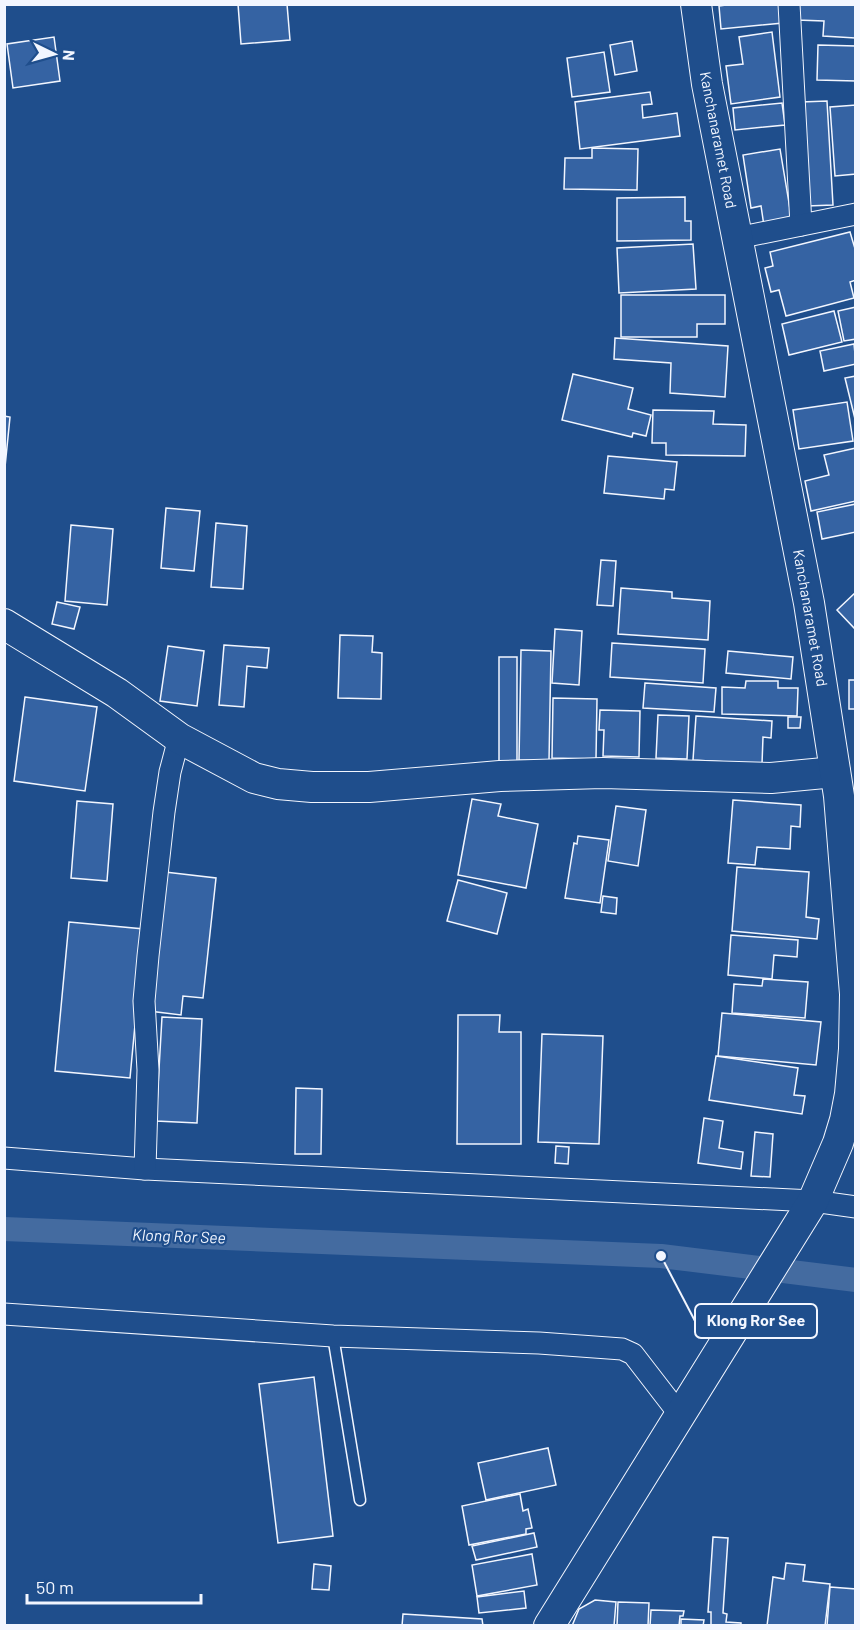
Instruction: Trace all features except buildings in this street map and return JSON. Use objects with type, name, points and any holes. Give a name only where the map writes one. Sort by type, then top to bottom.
[{"type":"street","name":"Kanchanaramet Road","points":[[549,1626],[813,1201],[838,1143],[850,1094],[855,994],[843,788],[773,414],[707,84],[696,4]]},
{"type":"street","points":[[789,4],[801,225]]},
{"type":"street","points":[[737,238],[855,214]]},
{"type":"street","points":[[4,624],[117,693],[179,738],[254,778],[295,787],[369,787],[468,778],[603,773],[735,779],[771,778],[843,788]]},
{"type":"street","points":[[145,1169],[148,1070],[144,1001],[164,812],[170,772],[179,738]]},
{"type":"street","points":[[4,1158],[145,1169],[813,1201],[855,1207]]},
{"type":"street","points":[[4,1314],[333,1336],[539,1342],[622,1349],[633,1354],[680,1415]]},
{"type":"lane","points":[[333,1336],[360,1500]]},
{"type":"waterway","name":"Klong Ror See","points":[[4,1229],[661,1256],[856,1280]]},
{"type":"place","name":"Klong Ror See","points":[[661,1256]]}]
